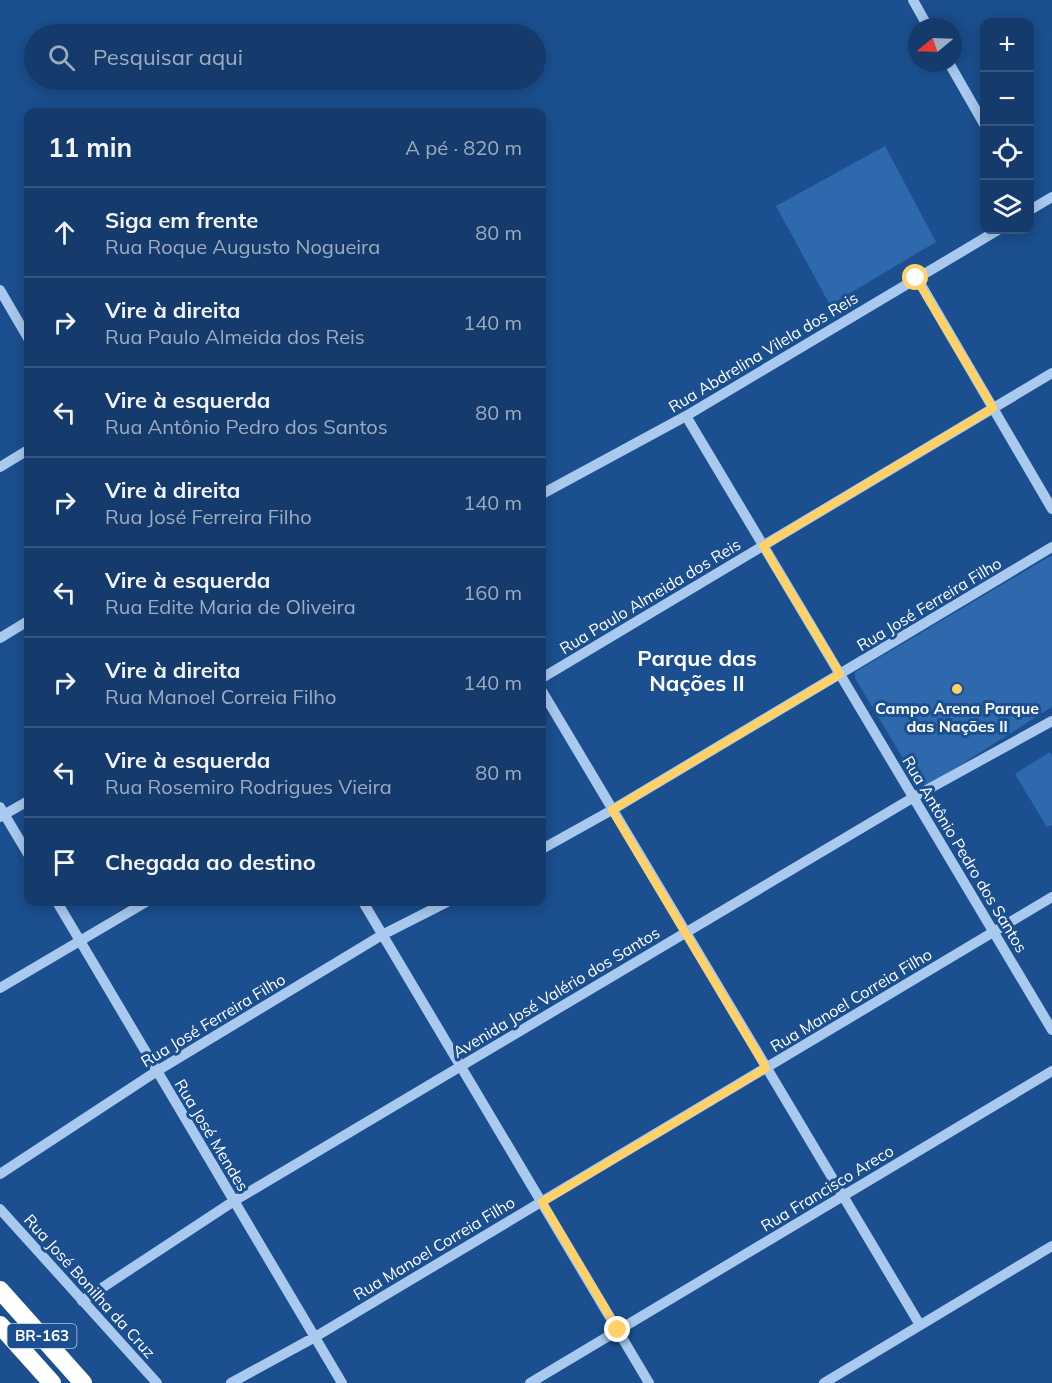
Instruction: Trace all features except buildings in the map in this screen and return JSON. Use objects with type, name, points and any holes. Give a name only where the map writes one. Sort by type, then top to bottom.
[{"type":"highway","name":"BR-163","points":[[0,1290],[83,1383]]},
{"type":"highway","name":"BR-163","points":[[0,1325],[52,1383]]},
{"type":"street","points":[[913,0],[923,18]]},
{"type":"street","points":[[954,72],[980,117]]},
{"type":"street","points":[[1034,206],[1052,197]]},
{"type":"street","name":"Rua Abdrelina Vilela dos Reis","points":[[546,492],[686,416],[991,234]]},
{"type":"street","points":[[916,278],[1052,509]]},
{"type":"street","points":[[1,294],[24,331]]},
{"type":"street","name":"Rua Paulo Almeida dos Reis","points":[[546,676],[1052,372]]},
{"type":"street","name":"Rua Antônio Pedro dos Santos","points":[[686,416],[1052,1030]]},
{"type":"street","points":[[0,467],[24,452]]},
{"type":"street","name":"Rua José Ferreira Filho","points":[[546,847],[612,810],[1052,548]]},
{"type":"street","points":[[0,638],[24,623]]},
{"type":"street","points":[[546,698],[920,1326]]},
{"type":"street","name":"Avenida José Valério dos Santos","points":[[82,1300],[234,1201],[914,797],[1052,721]]},
{"type":"street","points":[[24,803],[1,813],[24,848]]},
{"type":"street","name":"Rua Manoel Correia Filho","points":[[231,1383],[315,1337],[1052,897]]},
{"type":"street","name":"Rua José Mendes","points":[[60,906],[342,1383]]},
{"type":"street","points":[[0,988],[139,906]]},
{"type":"street","points":[[365,906],[649,1383]]},
{"type":"street","name":"Rua José Ferreira Filho","points":[[0,1174],[157,1071],[382,935],[439,906]]},
{"type":"street","name":"Rua Francisco Areco","points":[[530,1383],[1052,1071]]},
{"type":"street","name":"Rua José Bonilha da Cruz","points":[[0,1209],[157,1383]]},
{"type":"street","points":[[824,1383],[1052,1246]]},
{"type":"shaded area","points":[[885,146],[936,242],[830,305],[776,206]]},
{"type":"shaded area","name":"Campo Arena Parque das Nações ll","points":[[1052,555],[1052,707],[937,780],[928,784],[917,782],[855,678],[855,672]]},
{"type":"shaded area","points":[[1050,752],[1052,756],[1052,825],[1047,827],[1015,774]]},
{"type":"place","name":"Campo Arena Parque das Nações ll","points":[[957,689]]},
{"type":"district","name":"Parque das Nações II","points":[[697,670]]},
{"type":"route","points":[[618,1330],[542,1202],[766,1068],[612,810],[840,674],[763,546],[993,408],[916,278]]}]
